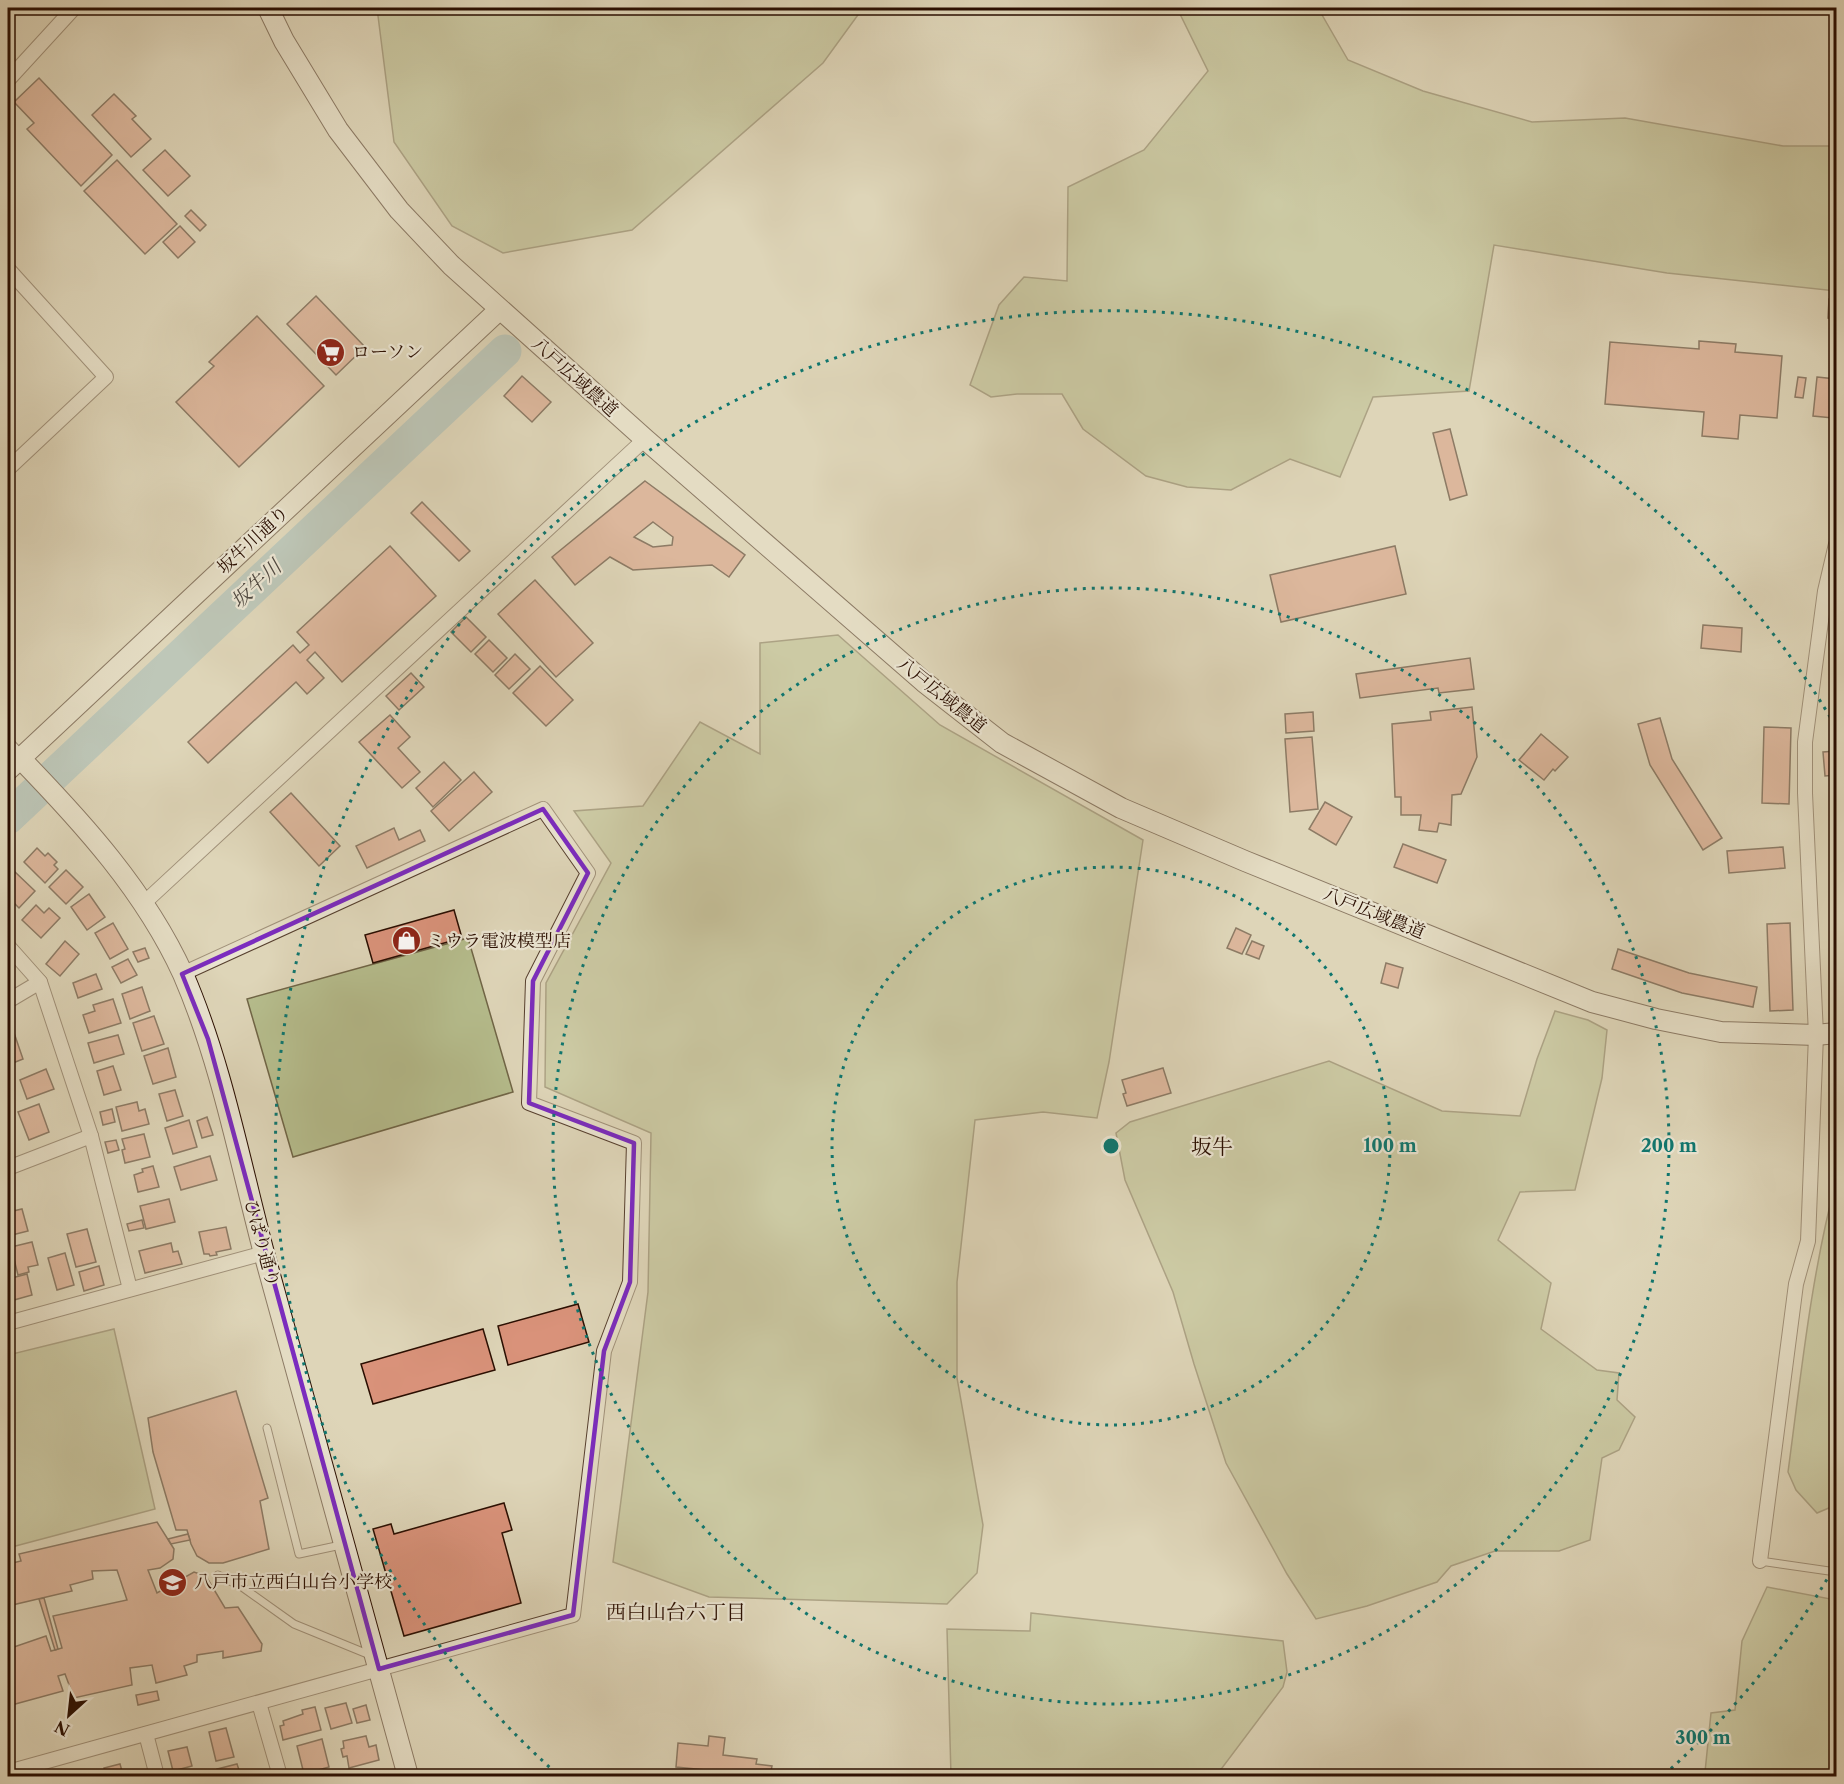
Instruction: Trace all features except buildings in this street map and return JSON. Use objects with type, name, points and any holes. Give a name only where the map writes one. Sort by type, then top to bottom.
[{"type":"street","points":[[8,80],[74,8]]},
{"type":"street","name":"八戸広域農道","points":[[268,8],[284,41],[345,139],[399,210],[451,265],[645,439],[924,682],[1002,743],[1121,808],[1245,861],[1593,1002],[1656,1019],[1721,1032],[1816,1035],[1836,1033]]},
{"type":"street","points":[[8,269],[106,376],[8,469]]},
{"type":"street","name":"坂牛川通り","points":[[16,760],[499,310]]},
{"type":"street","points":[[144,903],[645,439]]},
{"type":"street","points":[[1760,1561],[1796,1284],[1808,1241],[1816,1035],[1805,793],[1805,742],[1825,591],[1836,544]]},
{"type":"street","name":"ひばり通り","points":[[16,760],[60,800],[109,854],[144,903],[182,974],[208,1039],[264,1253],[408,1776]]},
{"type":"street","points":[[8,1772],[35,1771],[146,1734],[259,1703],[377,1663],[573,1615],[604,1351],[630,1282],[634,1143],[529,1103],[533,981],[588,873],[543,809],[182,974]]},
{"type":"street","points":[[8,946],[40,982],[91,1136],[130,1289]]},
{"type":"street","points":[[8,1002],[40,982]]},
{"type":"street","points":[[8,1167],[91,1136]]},
{"type":"street","points":[[8,1323],[264,1253]]},
{"type":"street","points":[[259,1703],[280,1776]]},
{"type":"street","points":[[146,1734],[158,1776]]},
{"type":"lane","points":[[267,1428],[299,1554],[344,1544]]},
{"type":"lane","points":[[1760,1561],[1836,1572]]},
{"type":"lane","points":[[218,1575],[242,1587],[294,1624],[377,1663]]},
{"type":"highlighted area","points":[[543,809],[588,873],[533,981],[529,1103],[634,1143],[630,1282],[604,1351],[573,1615],[379,1669],[208,1039],[182,974]]},
{"type":"green space","points":[[377,8],[863,8],[823,63],[632,230],[503,253],[452,226],[394,142]]},
{"type":"green space","points":[[1177,8],[1318,8],[1348,60],[1423,91],[1532,122],[1625,118],[1783,146],[1836,146],[1836,291],[1667,273],[1494,245],[1469,391],[1373,397],[1340,477],[1290,459],[1231,490],[1187,487],[1146,476],[1083,429],[1062,394],[1017,394],[991,397],[970,385],[999,305],[1024,277],[1067,281],[1068,187],[1144,150],[1208,71]]},
{"type":"green space","points":[[838,635],[940,725],[1143,840],[1109,1062],[1097,1118],[1043,1112],[975,1120],[957,1282],[957,1378],[983,1525],[977,1573],[947,1604],[709,1597],[613,1562],[648,1292],[651,1133],[545,1087],[546,983],[611,863],[574,811],[643,806],[700,722],[760,754],[760,643]]},
{"type":"green space","points":[[468,938],[513,1092],[293,1157],[247,999]]},
{"type":"green space","points":[[1555,1011],[1588,1020],[1607,1030],[1602,1078],[1575,1190],[1520,1192],[1498,1240],[1551,1283],[1541,1329],[1597,1370],[1619,1373],[1617,1400],[1635,1417],[1619,1450],[1602,1458],[1590,1540],[1559,1551],[1495,1551],[1451,1566],[1437,1582],[1367,1606],[1316,1619],[1287,1574],[1226,1463],[1173,1292],[1125,1180],[1116,1133],[1130,1122],[1329,1061],[1442,1111],[1520,1116],[1537,1059]]},
{"type":"green space","points":[[1836,1181],[1836,1505],[1817,1513],[1796,1490],[1788,1472],[1813,1289]]},
{"type":"green space","points":[[114,1329],[155,1509],[8,1548],[8,1355]]},
{"type":"green space","points":[[1767,1587],[1836,1600],[1836,1776],[1659,1776],[1705,1772],[1711,1713],[1735,1710],[1742,1641]]},
{"type":"green space","points":[[1031,1613],[1283,1641],[1287,1672],[1283,1687],[1222,1768],[1212,1776],[951,1776],[947,1629],[1030,1631]]},
{"type":"waterway","name":"坂牛川","points":[[8,818],[505,351]]},
{"type":"place","name":"ローソン","points":[[331,352]]},
{"type":"place","name":"ミウラ電波模型店","points":[[406,941]]},
{"type":"place","name":"八戸市立西白山台小学校","points":[[173,1582]]},
{"type":"district","name":"坂牛","points":[[1212,1147]]},
{"type":"district","name":"西白山台六丁目","points":[[676,1612]]}]
